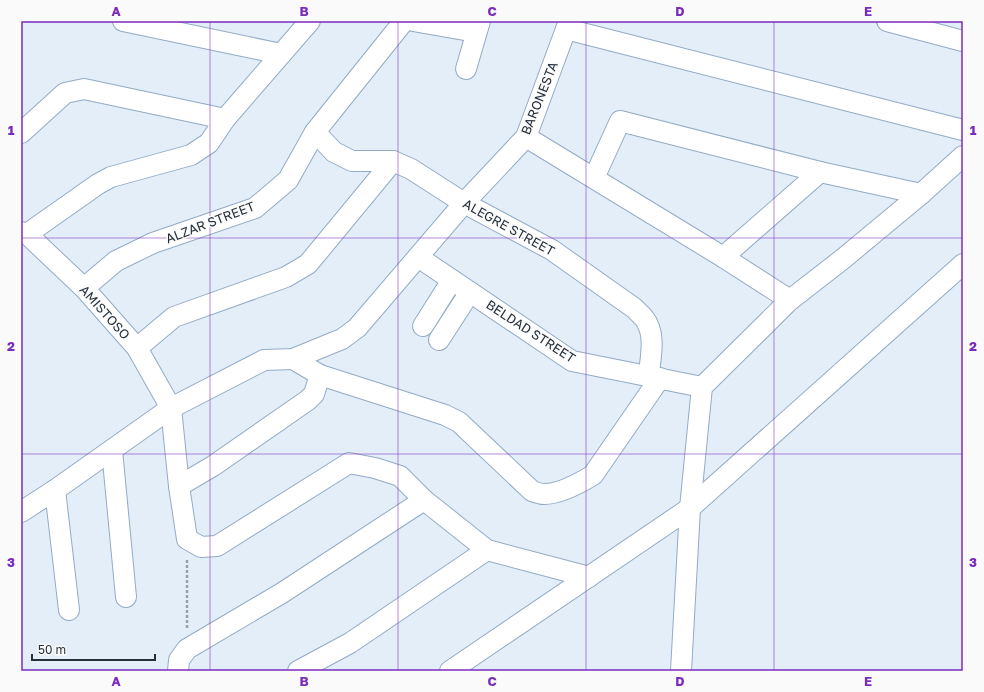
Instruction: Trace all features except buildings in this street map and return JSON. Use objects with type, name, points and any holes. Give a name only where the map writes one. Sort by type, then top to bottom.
[{"type":"street","points":[[122,21],[281,54]]},
{"type":"street","points":[[24,233],[111,177],[191,155],[209,143],[225,119],[310,21]]},
{"type":"street","name":"ALZAR STREET","points":[[84,288],[116,261],[153,243],[254,208],[288,180],[315,132],[404,21]]},
{"type":"street","points":[[413,21],[478,27],[466,69]]},
{"type":"street","points":[[887,21],[963,41]]},
{"type":"street","points":[[567,25],[963,130]]},
{"type":"street","name":"BARONESTA","points":[[293,359],[342,339],[357,328],[464,203],[526,137],[567,25]]},
{"type":"street","points":[[21,133],[65,93],[84,88],[225,119]]},
{"type":"street","points":[[594,178],[620,121],[820,172],[921,194]]},
{"type":"street","name":"ALEGRE STREET","points":[[315,132],[334,152],[352,161],[393,161],[411,169],[464,203],[552,250],[634,308],[644,318],[650,330],[654,376]]},
{"type":"street","points":[[526,137],[723,257],[790,300]]},
{"type":"street","points":[[681,671],[690,508],[702,386],[790,300],[844,258],[921,194],[963,156]]},
{"type":"street","points":[[137,348],[174,316],[286,278],[308,264],[393,161]]},
{"type":"street","points":[[723,257],[820,172]]},
{"type":"street","name":"AMISTOSO","points":[[24,233],[84,288],[137,348],[171,408]]},
{"type":"street","name":"BELDAD STREET","points":[[418,257],[572,361],[702,386]]},
{"type":"street","points":[[450,671],[690,508],[963,264]]},
{"type":"street","points":[[423,326],[452,280]]},
{"type":"street","points":[[439,340],[470,292]]},
{"type":"street","points":[[21,512],[55,490],[171,408],[264,360],[293,359],[320,375],[446,415],[459,422],[532,490],[543,495],[580,483],[593,475],[654,376]]},
{"type":"street","points":[[179,486],[212,466],[308,400],[314,394],[320,375]]},
{"type":"street","points":[[171,408],[179,486],[187,539],[201,547],[217,546],[349,463],[376,468],[400,476],[424,500],[487,550],[589,577]]},
{"type":"street","points":[[112,450],[126,597]]},
{"type":"street","points":[[55,490],[69,610]]},
{"type":"street","points":[[178,671],[178,660],[187,648],[282,593],[424,500]]},
{"type":"street","points":[[298,671],[350,643],[487,550]]},
{"type":"path","points":[[187,539],[187,648]]}]
